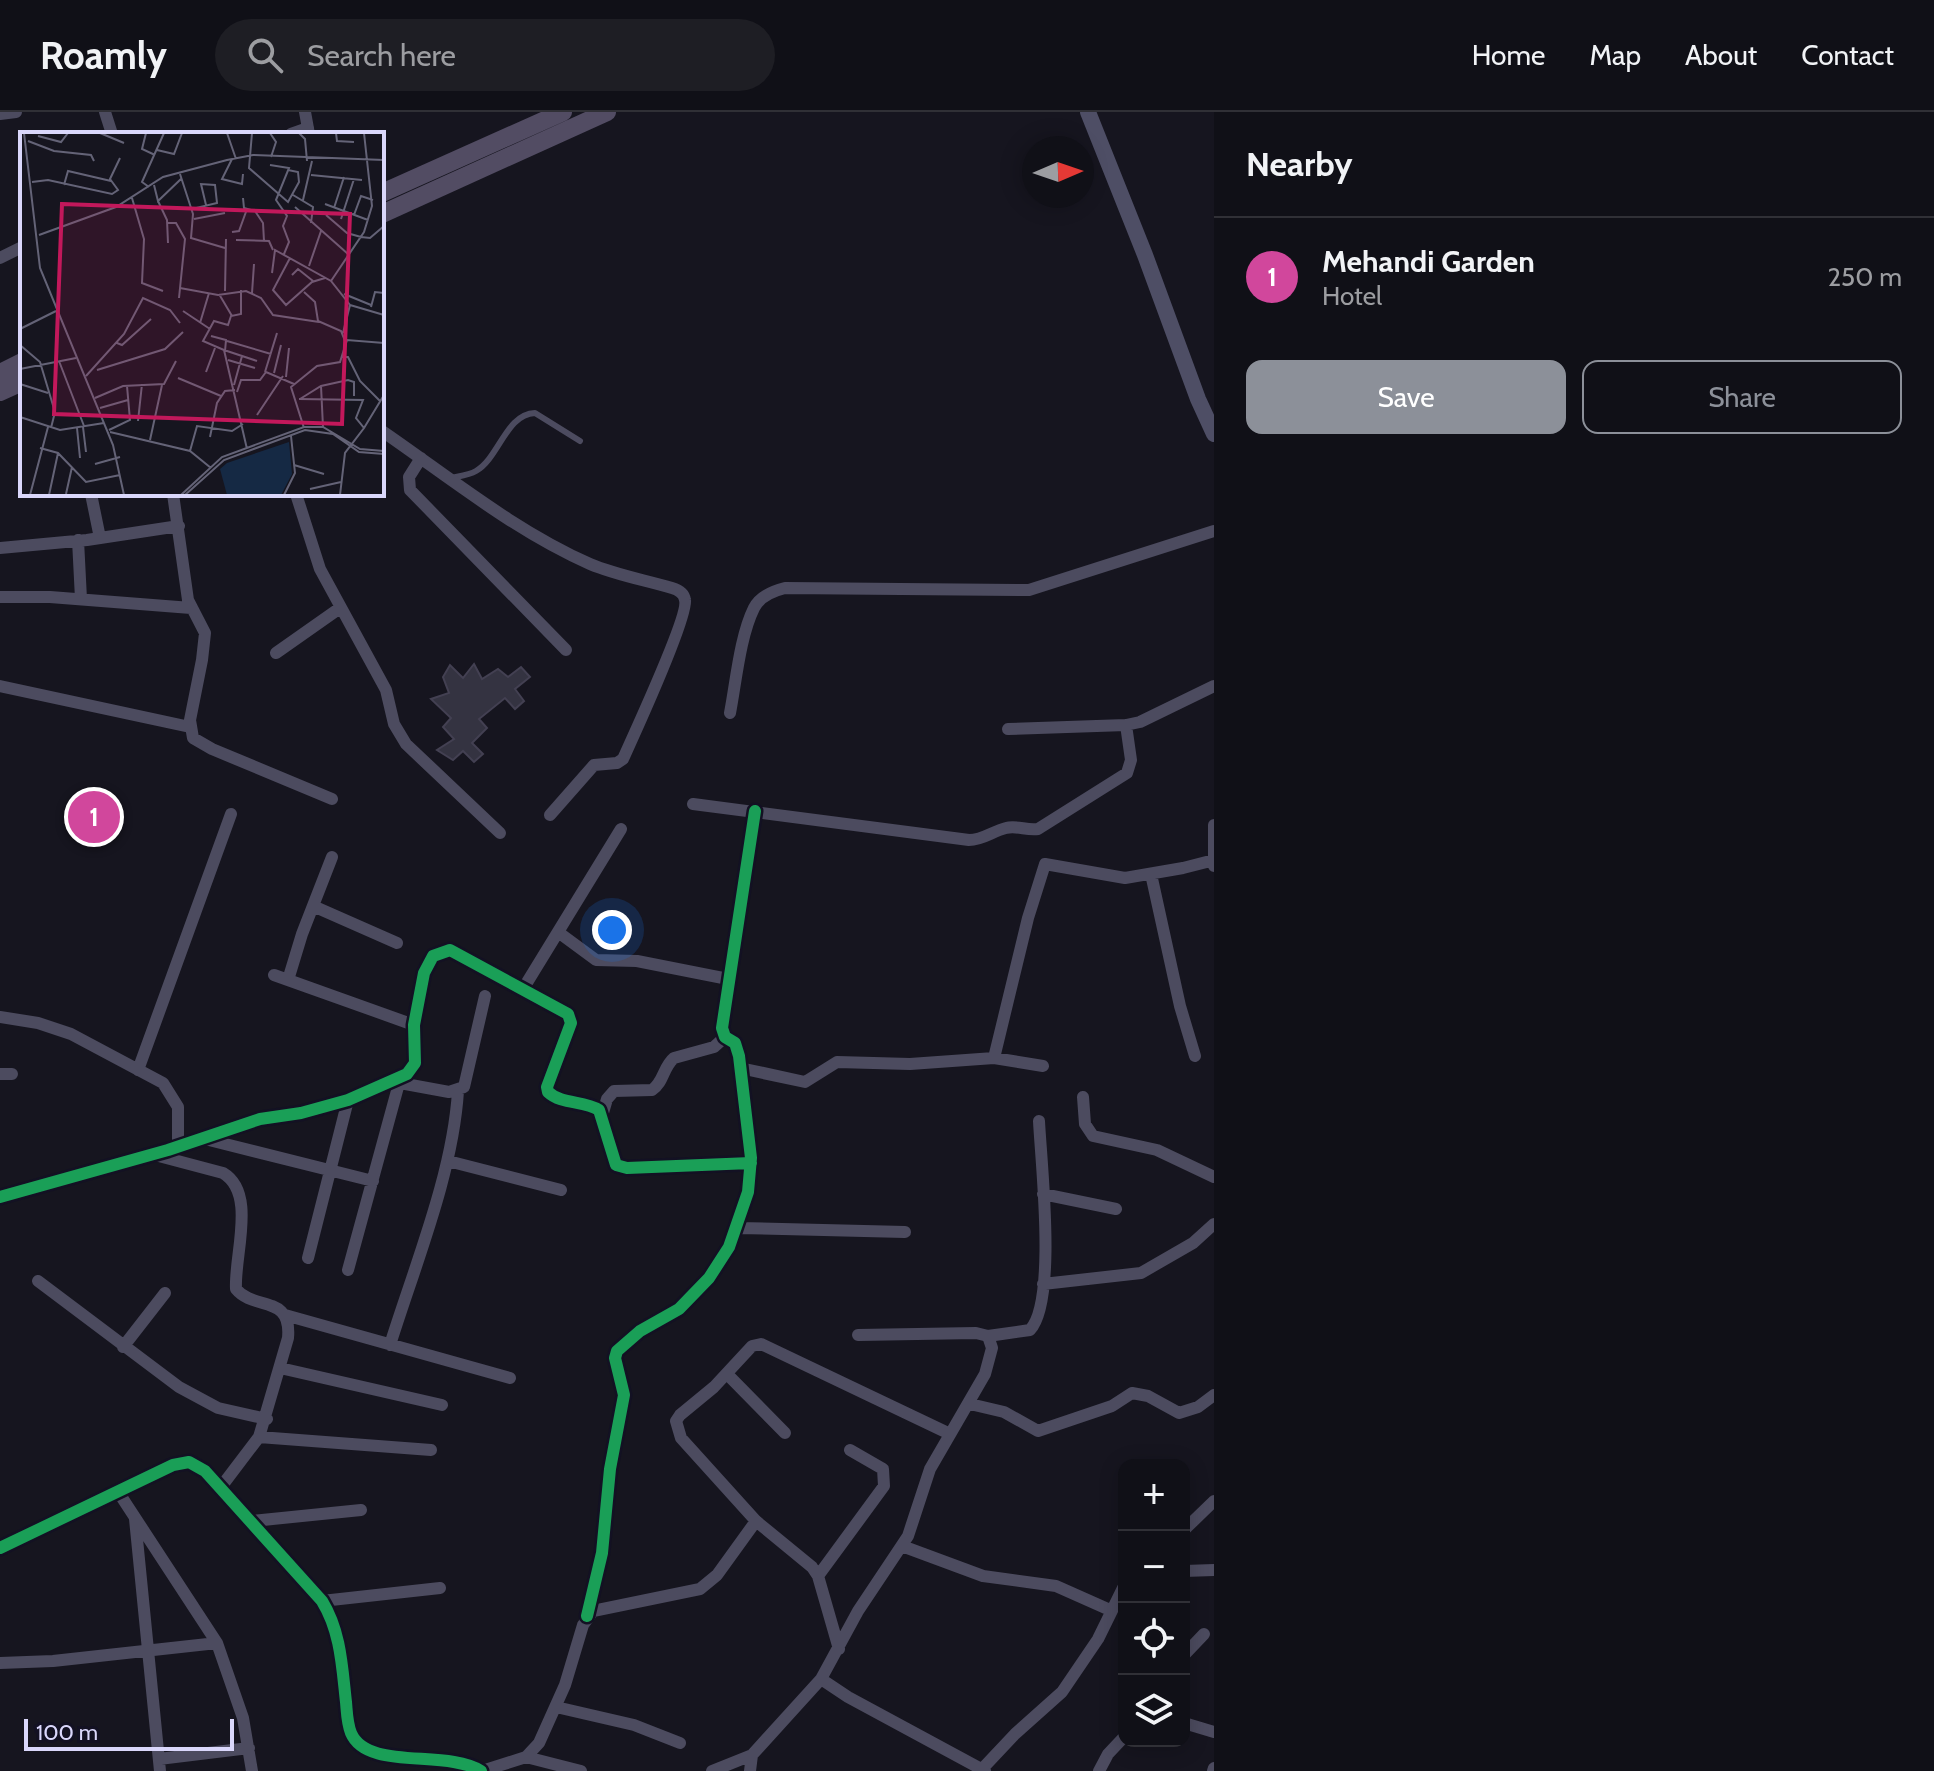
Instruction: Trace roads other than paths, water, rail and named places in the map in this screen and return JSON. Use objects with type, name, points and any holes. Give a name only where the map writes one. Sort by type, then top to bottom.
[{"type":"main road","points":[[384,192],[563,112]]},
{"type":"main road","points":[[384,213],[607,112]]},
{"type":"main road","points":[[0,373],[20,363]]},
{"type":"main road","points":[[0,392],[20,383]]},
{"type":"street","points":[[0,114],[16,112]]},
{"type":"street","points":[[105,112],[111,132]]},
{"type":"street","points":[[305,112],[309,131]]},
{"type":"street","points":[[1088,112],[1214,434]]},
{"type":"street","points":[[0,258],[20,248]]},
{"type":"street","points":[[384,432],[536,535],[576,557],[612,572],[680,591],[685,598],[686,605],[671,646],[623,759],[617,763],[594,765],[550,815]]},
{"type":"street","points":[[421,458],[409,477],[410,490],[566,650]]},
{"type":"street","points":[[91,496],[100,538]]},
{"type":"street","points":[[173,496],[185,587],[191,608],[202,625],[205,640],[190,727],[193,738],[212,749],[332,799]]},
{"type":"street","points":[[297,496],[320,569],[386,690],[398,733],[500,833]]},
{"type":"street","points":[[0,548],[179,526]]},
{"type":"street","points":[[730,713],[754,609],[771,592],[785,588],[1029,590],[1214,531]]},
{"type":"street","points":[[78,540],[81,599]]},
{"type":"street","points":[[0,597],[81,599],[191,608]]},
{"type":"street","points":[[276,653],[340,608]]},
{"type":"street","points":[[0,686],[190,727]]},
{"type":"street","points":[[1008,729],[1126,725],[1149,718],[1214,686]]},
{"type":"street","points":[[693,804],[969,840],[978,840],[1011,827],[1029,831],[1038,829],[1127,773],[1131,760],[1126,725]]},
{"type":"street","points":[[0,1548],[117,1490],[183,1462],[196,1464],[253,1521],[322,1601],[336,1628],[352,1738],[357,1745],[388,1765],[462,1763],[481,1771],[526,1757],[539,1743],[556,1707],[587,1616],[602,1553],[610,1469],[624,1395],[615,1358],[617,1351],[640,1331],[679,1309],[698,1291],[717,1266],[738,1228],[748,1192],[751,1163],[737,1049],[735,1043],[725,1037],[722,1028],[755,811]]},
{"type":"street","points":[[138,1070],[231,814]]},
{"type":"street","points":[[994,1058],[1028,918],[1045,864],[1125,878],[1213,862],[1214,825]]},
{"type":"street","points":[[523,989],[621,829]]},
{"type":"street","points":[[288,980],[332,857]]},
{"type":"street","points":[[1151,874],[1180,1006],[1195,1056]]},
{"type":"street","points":[[313,906],[397,943]]},
{"type":"street","points":[[558,932],[596,960],[637,961],[728,979]]},
{"type":"street","points":[[0,1197],[178,1147],[260,1119],[301,1113],[348,1100],[401,1080],[415,1063],[414,1025],[424,973],[433,956],[450,950],[568,1014],[571,1019],[569,1031],[547,1087],[548,1092],[560,1100],[596,1108],[602,1116],[614,1161],[620,1167],[751,1163]]},
{"type":"street","points":[[274,975],[414,1025]]},
{"type":"street","points":[[401,1080],[449,1092],[464,1087],[485,996]]},
{"type":"street","points":[[0,1017],[38,1023],[71,1034],[163,1083],[175,1099],[179,1116],[178,1147]]},
{"type":"street","points":[[602,1116],[607,1099],[614,1091],[652,1090],[674,1058],[714,1047],[725,1037]]},
{"type":"street","points":[[740,1068],[805,1082],[837,1062],[910,1064],[994,1058],[1043,1066]]},
{"type":"street","points":[[348,1270],[401,1080]]},
{"type":"street","points":[[390,1345],[448,1161],[458,1091]]},
{"type":"street","points":[[1083,1097],[1085,1124],[1093,1136],[1157,1150],[1214,1177]]},
{"type":"street","points":[[308,1258],[348,1100]]},
{"type":"street","points":[[858,1335],[976,1333],[988,1336],[1030,1330],[1040,1311],[1046,1229],[1039,1121]]},
{"type":"street","points":[[203,1138],[373,1181]]},
{"type":"street","points":[[152,1154],[232,1178],[241,1198],[236,1289],[242,1295],[276,1307],[285,1315],[510,1378]]},
{"type":"street","points":[[448,1161],[561,1190]]},
{"type":"street","points":[[1043,1194],[1116,1209]]},
{"type":"street","points":[[1043,1284],[1141,1273],[1193,1243],[1214,1224]]},
{"type":"street","points":[[738,1228],[905,1232]]},
{"type":"street","points":[[38,1281],[179,1387],[210,1405],[267,1419]]},
{"type":"street","points":[[123,1347],[165,1293]]},
{"type":"street","points":[[221,1487],[259,1437],[267,1419],[289,1330],[285,1315]]},
{"type":"street","points":[[712,1771],[752,1755],[821,1679],[868,1596],[902,1546],[930,1469],[970,1404],[991,1359],[992,1341],[988,1336]]},
{"type":"street","points":[[839,1649],[818,1576],[756,1521],[681,1438],[676,1421],[752,1346],[761,1344],[950,1434]]},
{"type":"street","points":[[280,1368],[442,1405]]},
{"type":"street","points":[[727,1374],[785,1433]]},
{"type":"street","points":[[970,1404],[1004,1412],[1038,1431],[1112,1406],[1132,1393],[1148,1396],[1179,1413],[1198,1407],[1214,1395]]},
{"type":"street","points":[[259,1437],[431,1450]]},
{"type":"street","points":[[818,1576],[884,1486],[883,1469],[850,1450]]},
{"type":"street","points":[[117,1490],[217,1643],[243,1718],[252,1771]]},
{"type":"street","points":[[1190,1524],[1214,1501]]},
{"type":"street","points":[[253,1521],[361,1510]]},
{"type":"street","points":[[135,1516],[160,1765],[249,1748]]},
{"type":"street","points":[[587,1616],[611,1605],[700,1589],[717,1575],[756,1521]]},
{"type":"street","points":[[902,1546],[983,1576],[1056,1586],[1110,1610]]},
{"type":"street","points":[[1190,1571],[1214,1570]]},
{"type":"street","points":[[322,1601],[440,1588]]},
{"type":"street","points":[[821,1679],[848,1697],[984,1770],[1015,1734],[1062,1692],[1098,1639],[1118,1596]]},
{"type":"street","points":[[1190,1649],[1204,1634]]},
{"type":"street","points":[[0,1663],[53,1661],[217,1643]]},
{"type":"street","points":[[556,1707],[634,1725],[680,1743]]},
{"type":"street","points":[[1190,1725],[1214,1732]]},
{"type":"street","points":[[1099,1771],[1118,1743]]},
{"type":"street","points":[[750,1771],[752,1755]]},
{"type":"street","points":[[526,1757],[581,1771]]},
{"type":"lane","points":[[450,478],[475,472],[483,466],[514,424],[528,413],[535,413],[580,441]]},
{"type":"place","name":"Mehandi Garden","points":[[94,817]]}]
